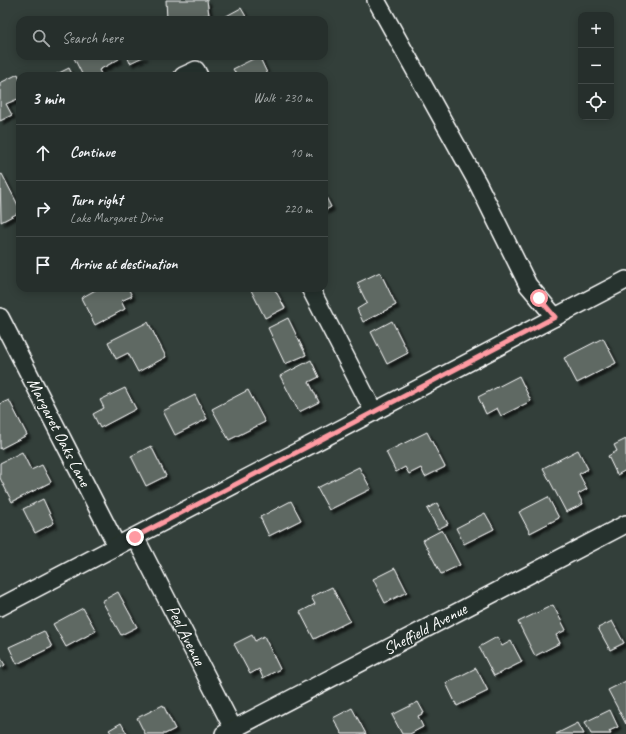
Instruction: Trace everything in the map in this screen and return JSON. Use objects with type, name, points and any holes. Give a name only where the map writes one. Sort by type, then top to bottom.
[{"type":"street","points":[[376,0],[426,87],[477,182],[528,285],[555,317]]},
{"type":"street","points":[[0,607],[626,280]]},
{"type":"street","points":[[312,292],[374,412]]},
{"type":"street","name":"Margaret Oaks Lane","points":[[0,317],[117,546]]},
{"type":"street","name":"Sheffield Avenue","points":[[231,732],[626,524]]},
{"type":"street","name":"Peel Avenue","points":[[135,537],[231,732]]},
{"type":"building","points":[[166,0],[207,0],[209,15],[167,16]]},
{"type":"building","points":[[241,8],[246,16],[226,16]]},
{"type":"building","points":[[75,60],[117,60],[99,70],[100,72],[81,72]]},
{"type":"building","points":[[129,60],[136,60],[130,63]]},
{"type":"building","points":[[251,60],[261,60],[267,72],[235,72],[233,69]]},
{"type":"building","points":[[69,68],[71,72],[61,72]]},
{"type":"building","points":[[16,75],[16,100],[6,104],[12,115],[0,121],[0,83]]},
{"type":"building","points":[[2,174],[16,201],[16,214],[1,222],[0,175]]},
{"type":"building","points":[[328,201],[331,207],[328,209]]},
{"type":"building","points":[[380,272],[396,305],[363,322],[357,309],[367,303],[357,283]]},
{"type":"building","points":[[92,292],[130,292],[132,296],[121,301],[125,309],[95,325],[81,298]]},
{"type":"building","points":[[252,292],[276,292],[285,308],[265,318]]},
{"type":"building","points":[[288,318],[306,355],[285,364],[268,328]]},
{"type":"building","points":[[392,321],[408,353],[387,364],[371,332]]},
{"type":"building","points":[[148,322],[166,357],[138,372],[128,353],[116,359],[108,342]]},
{"type":"building","points":[[603,338],[616,363],[577,383],[564,358]]},
{"type":"building","points":[[311,360],[319,377],[309,382],[319,402],[299,412],[280,376]]},
{"type":"building","points":[[519,376],[531,401],[501,416],[497,408],[486,414],[478,397]]},
{"type":"building","points":[[125,388],[136,409],[100,428],[93,414],[104,408],[100,400]]},
{"type":"building","points":[[248,390],[265,422],[229,440],[212,409]]},
{"type":"building","points":[[195,395],[207,419],[175,435],[163,411]]},
{"type":"building","points":[[9,400],[27,435],[0,449],[0,404]]},
{"type":"building","points":[[427,432],[445,467],[425,477],[421,468],[409,474],[405,467],[396,472],[386,452]]},
{"type":"building","points":[[626,439],[626,470],[617,475],[608,456],[617,451],[614,445]]},
{"type":"building","points":[[151,446],[166,476],[146,486],[131,456]]},
{"type":"building","points":[[578,450],[588,469],[579,474],[587,489],[578,494],[583,504],[566,512],[543,468]]},
{"type":"building","points":[[22,452],[31,470],[42,465],[51,482],[12,502],[0,478],[0,463]]},
{"type":"building","points":[[359,467],[371,489],[329,510],[317,488]]},
{"type":"building","points":[[548,497],[559,518],[530,533],[519,512]]},
{"type":"building","points":[[43,499],[54,523],[35,533],[23,509]]},
{"type":"building","points":[[291,501],[301,520],[269,536],[260,517]]},
{"type":"building","points":[[437,503],[448,524],[438,529],[427,509]]},
{"type":"building","points":[[485,513],[494,529],[464,544],[456,528]]},
{"type":"building","points":[[442,530],[460,565],[441,574],[423,540]]},
{"type":"building","points":[[395,568],[407,592],[385,603],[373,579]]},
{"type":"building","points":[[332,587],[350,621],[314,639],[300,612],[315,604],[311,597]]},
{"type":"building","points":[[118,592],[137,627],[121,635],[102,601]]},
{"type":"building","points":[[553,605],[566,630],[556,635],[560,643],[535,656],[518,622]]},
{"type":"building","points":[[83,608],[96,631],[66,647],[53,624]]},
{"type":"building","points":[[612,621],[624,643],[610,650],[598,628]]},
{"type":"building","points":[[44,631],[52,647],[17,664],[9,647]]},
{"type":"building","points":[[252,635],[255,641],[264,636],[280,669],[263,678],[259,669],[250,674],[234,644]]},
{"type":"building","points":[[497,637],[502,646],[511,641],[522,662],[494,676],[479,647]]},
{"type":"building","points":[[0,657],[5,665],[0,668]]},
{"type":"building","points":[[476,668],[488,691],[457,706],[446,683]]},
{"type":"building","points":[[626,681],[626,724],[608,690]]},
{"type":"building","points":[[418,702],[424,713],[418,716],[423,727],[410,734],[402,734],[392,715]]},
{"type":"building","points":[[163,705],[175,729],[165,734],[145,734],[137,718]]},
{"type":"building","points":[[352,708],[366,734],[342,734],[333,718]]},
{"type":"building","points":[[610,710],[618,727],[609,731],[611,734],[591,734],[585,722]]},
{"type":"building","points":[[121,723],[127,734],[112,734],[109,730]]},
{"type":"building","points":[[578,723],[584,734],[556,734]]},
{"type":"route","points":[[135,537],[555,317],[539,298]]}]
